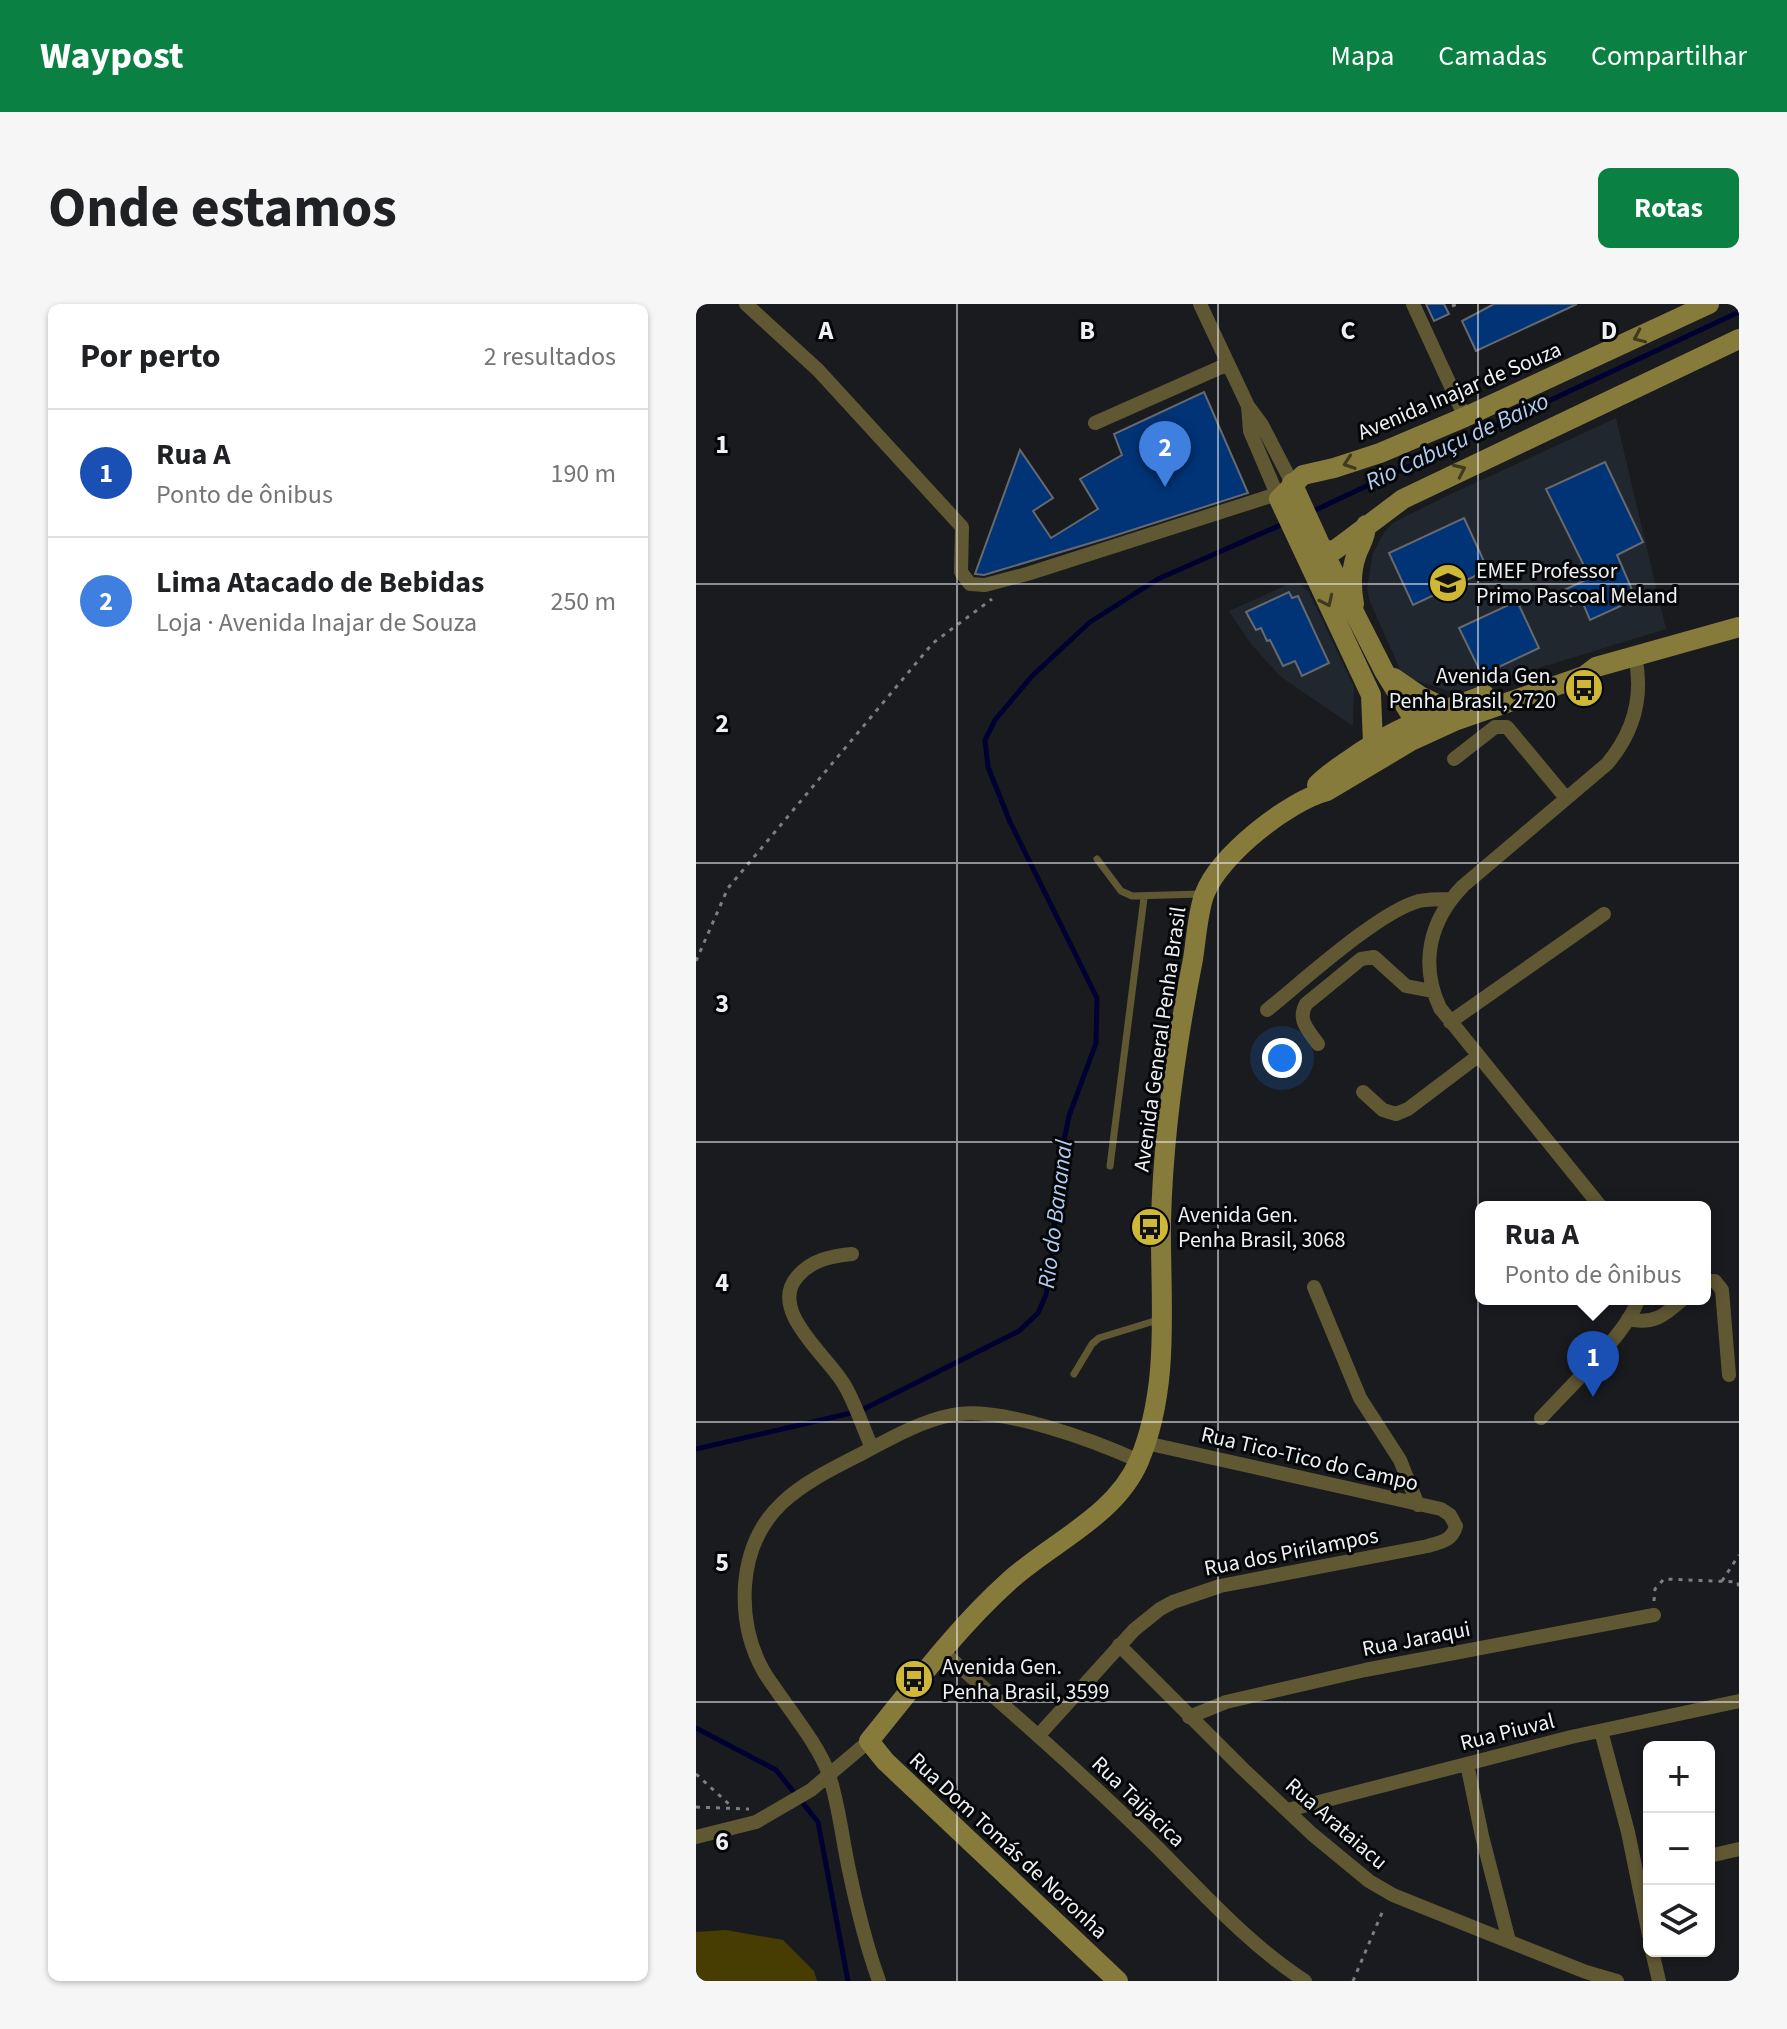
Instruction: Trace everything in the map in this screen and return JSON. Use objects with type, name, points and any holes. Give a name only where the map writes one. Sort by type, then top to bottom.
[{"type":"main road","name":"Avenida Inajar de Souza","points":[[1285,495],[1303,475],[1380,453],[1709,304]]},
{"type":"main road","points":[[1301,531],[1310,549],[1335,550],[1403,499],[1739,339]]},
{"type":"main road","points":[[1285,495],[1371,695],[1377,750]]},
{"type":"main road","points":[[1356,615],[1353,571],[1356,556],[1366,537],[1366,525]]},
{"type":"main road","points":[[1323,551],[1384,671],[1407,707],[1412,732]]},
{"type":"main road","name":"Avenida General Penha Brasil","points":[[869,1741],[943,1652],[1008,1582],[1104,1508],[1132,1477],[1142,1452],[1157,1391],[1164,1318],[1161,1225],[1166,1142],[1177,1052],[1204,894],[1231,857],[1246,842],[1311,795],[1320,781],[1352,758],[1377,750],[1412,732],[1445,708],[1581,666],[1596,667],[1739,627]]},
{"type":"main road","name":"Avenida General Penha Brasil","points":[[1412,732],[1584,676],[1596,667]]},
{"type":"main road","points":[[1384,671],[1420,696],[1445,708]]},
{"type":"main road","points":[[1352,758],[1362,725],[1362,677]]},
{"type":"main road","name":"Avenida General Penha Brasil","points":[[1311,795],[1327,791],[1377,750]]},
{"type":"main road","name":"Rua Dom Tomás de Noronha","points":[[869,1741],[885,1761],[1118,1981]]},
{"type":"street","points":[[746,304],[818,370],[962,527],[961,572],[970,584],[985,585],[1285,495],[1262,425],[1248,406],[1200,304]]},
{"type":"street","points":[[1413,304],[1465,417]]},
{"type":"street","points":[[1095,423],[1228,364]]},
{"type":"street","points":[[1596,1201],[1450,1022],[1432,991],[1429,948],[1439,918],[1451,899],[1485,865],[1607,764],[1622,747],[1631,731],[1639,696],[1635,656]]},
{"type":"street","points":[[1454,759],[1495,727],[1507,727],[1566,798]]},
{"type":"street","points":[[1267,1010],[1343,949],[1405,907],[1430,900],[1451,899]]},
{"type":"street","points":[[1450,1022],[1604,914]]},
{"type":"street","points":[[1318,1044],[1301,1020],[1301,1012],[1306,1004],[1361,959],[1374,957],[1406,986],[1432,991]]},
{"type":"street","points":[[1363,1092],[1383,1110],[1396,1114],[1408,1109],[1478,1056]]},
{"type":"street","points":[[852,1254],[834,1255],[816,1261],[794,1280],[788,1294],[788,1307],[794,1320],[831,1364],[846,1388],[872,1448]]},
{"type":"street","points":[[1711,1281],[1715,1281],[1722,1290],[1729,1375]]},
{"type":"street","points":[[1314,1287],[1360,1398],[1400,1460],[1418,1505]]},
{"type":"street","points":[[1541,1418],[1628,1319],[1635,1305]]},
{"type":"street","points":[[1628,1319],[1651,1322],[1663,1317],[1676,1305]]},
{"type":"street","name":"Rua Tico-Tico do Campo","points":[[829,1775],[763,1670],[752,1647],[745,1624],[746,1571],[750,1548],[758,1530],[789,1497],[832,1469],[936,1419],[985,1413],[1142,1452],[1441,1509],[1450,1515],[1456,1526]]},
{"type":"street","name":"Rua dos Pirilampos","points":[[1038,1736],[1119,1645],[1160,1609],[1220,1586],[1446,1541],[1454,1535],[1456,1526]]},
{"type":"street","name":"Rua Jaraqui","points":[[1189,1717],[1226,1702],[1365,1670],[1654,1615]]},
{"type":"street","name":"Rua Arataiacu","points":[[1119,1645],[1189,1717],[1353,1869],[1393,1895],[1586,1972],[1617,1981]]},
{"type":"street","name":"Rua Taijacica","points":[[943,1652],[1156,1846],[1241,1931],[1305,1981]]},
{"type":"street","name":"Rua Piuval","points":[[1288,1810],[1601,1731],[1739,1701]]},
{"type":"street","points":[[1601,1731],[1643,1872]]},
{"type":"street","name":"Avenida General Penha Brasil","points":[[696,1837],[738,1829],[773,1813],[811,1790],[869,1741]]},
{"type":"street","points":[[1467,1764],[1509,1941]]},
{"type":"street","points":[[829,1775],[858,1910],[879,1981]]},
{"type":"street","points":[[1715,1855],[1739,1849]]},
{"type":"street","points":[[1653,1957],[1659,1981]]},
{"type":"lane","points":[[1097,859],[1121,891],[1132,896],[1204,894]]},
{"type":"lane","points":[[1110,1166],[1144,898]]},
{"type":"lane","points":[[1074,1374],[1099,1338],[1164,1318]]},
{"type":"path","points":[[696,961],[728,888],[779,826],[933,643],[1003,591]]},
{"type":"path","points":[[1722,1581],[1739,1555]]},
{"type":"path","points":[[1654,1615],[1655,1589],[1664,1579],[1738,1582],[1739,1590]]},
{"type":"path","points":[[696,1774],[731,1806],[696,1807]]},
{"type":"path","points":[[1353,1981],[1388,1899],[1393,1895]]},
{"type":"shaded area","points":[[1616,418],[1666,629],[1460,692],[1415,680],[1400,669],[1370,602],[1367,588],[1373,553],[1385,531],[1393,523],[1449,495]]},
{"type":"shaded area","points":[[1299,583],[1309,592],[1354,687],[1353,726],[1281,677],[1250,643],[1229,611],[1289,584]]},
{"type":"shaded area","points":[[726,1930],[783,1940],[814,1971],[817,1981],[696,1981],[696,1932]]},
{"type":"building","points":[[1426,304],[1444,304],[1449,314],[1434,321]]},
{"type":"building","points":[[1494,304],[1577,304],[1476,351],[1462,321]]},
{"type":"building","points":[[1204,392],[1248,493],[984,575],[975,574],[1020,450],[1053,498],[1033,511],[1051,538],[1098,509],[1080,479],[1122,455],[1114,434]]},
{"type":"building","points":[[1605,462],[1643,542],[1617,555],[1636,599],[1590,620],[1582,601],[1571,606],[1564,590],[1590,578],[1546,489]]},
{"type":"building","points":[[1464,518],[1488,570],[1413,605],[1389,553]]},
{"type":"building","points":[[1289,592],[1292,598],[1298,596],[1329,663],[1302,676],[1295,661],[1283,666],[1270,640],[1267,641],[1261,628],[1256,630],[1246,612]]},
{"type":"building","points":[[1517,601],[1539,648],[1482,675],[1459,628]]},
{"type":"waterway","name":"Rio Cabuçu de Baixo","points":[[1311,512],[1739,312]]},
{"type":"waterway","name":"Rio do Bananal","points":[[696,1449],[860,1411],[1019,1331],[1038,1313],[1046,1295],[1054,1238],[1055,1185],[1069,1116],[1096,1043],[1097,998],[1010,822],[988,767],[985,740],[995,720],[1032,676],[1090,622],[1158,579],[1283,524]]},
{"type":"waterway","name":"Rio do Bananal","points":[[696,1728],[776,1770],[818,1822],[848,1981]]},
{"type":"place","name":"Lima Atacado de Bebidas","points":[[1165,487]]},
{"type":"place","name":"EMEF Professor Primo Pascoal Meland","points":[[1448,583]]},
{"type":"place","name":"Avenida Gen. Penha Brasil, 2720","points":[[1584,688]]},
{"type":"place","name":"Avenida Gen. Penha Brasil, 3068","points":[[1150,1227]]},
{"type":"place","name":"Rua A","points":[[1593,1397]]},
{"type":"place","name":"Avenida Gen. Penha Brasil, 3599","points":[[914,1679]]}]
